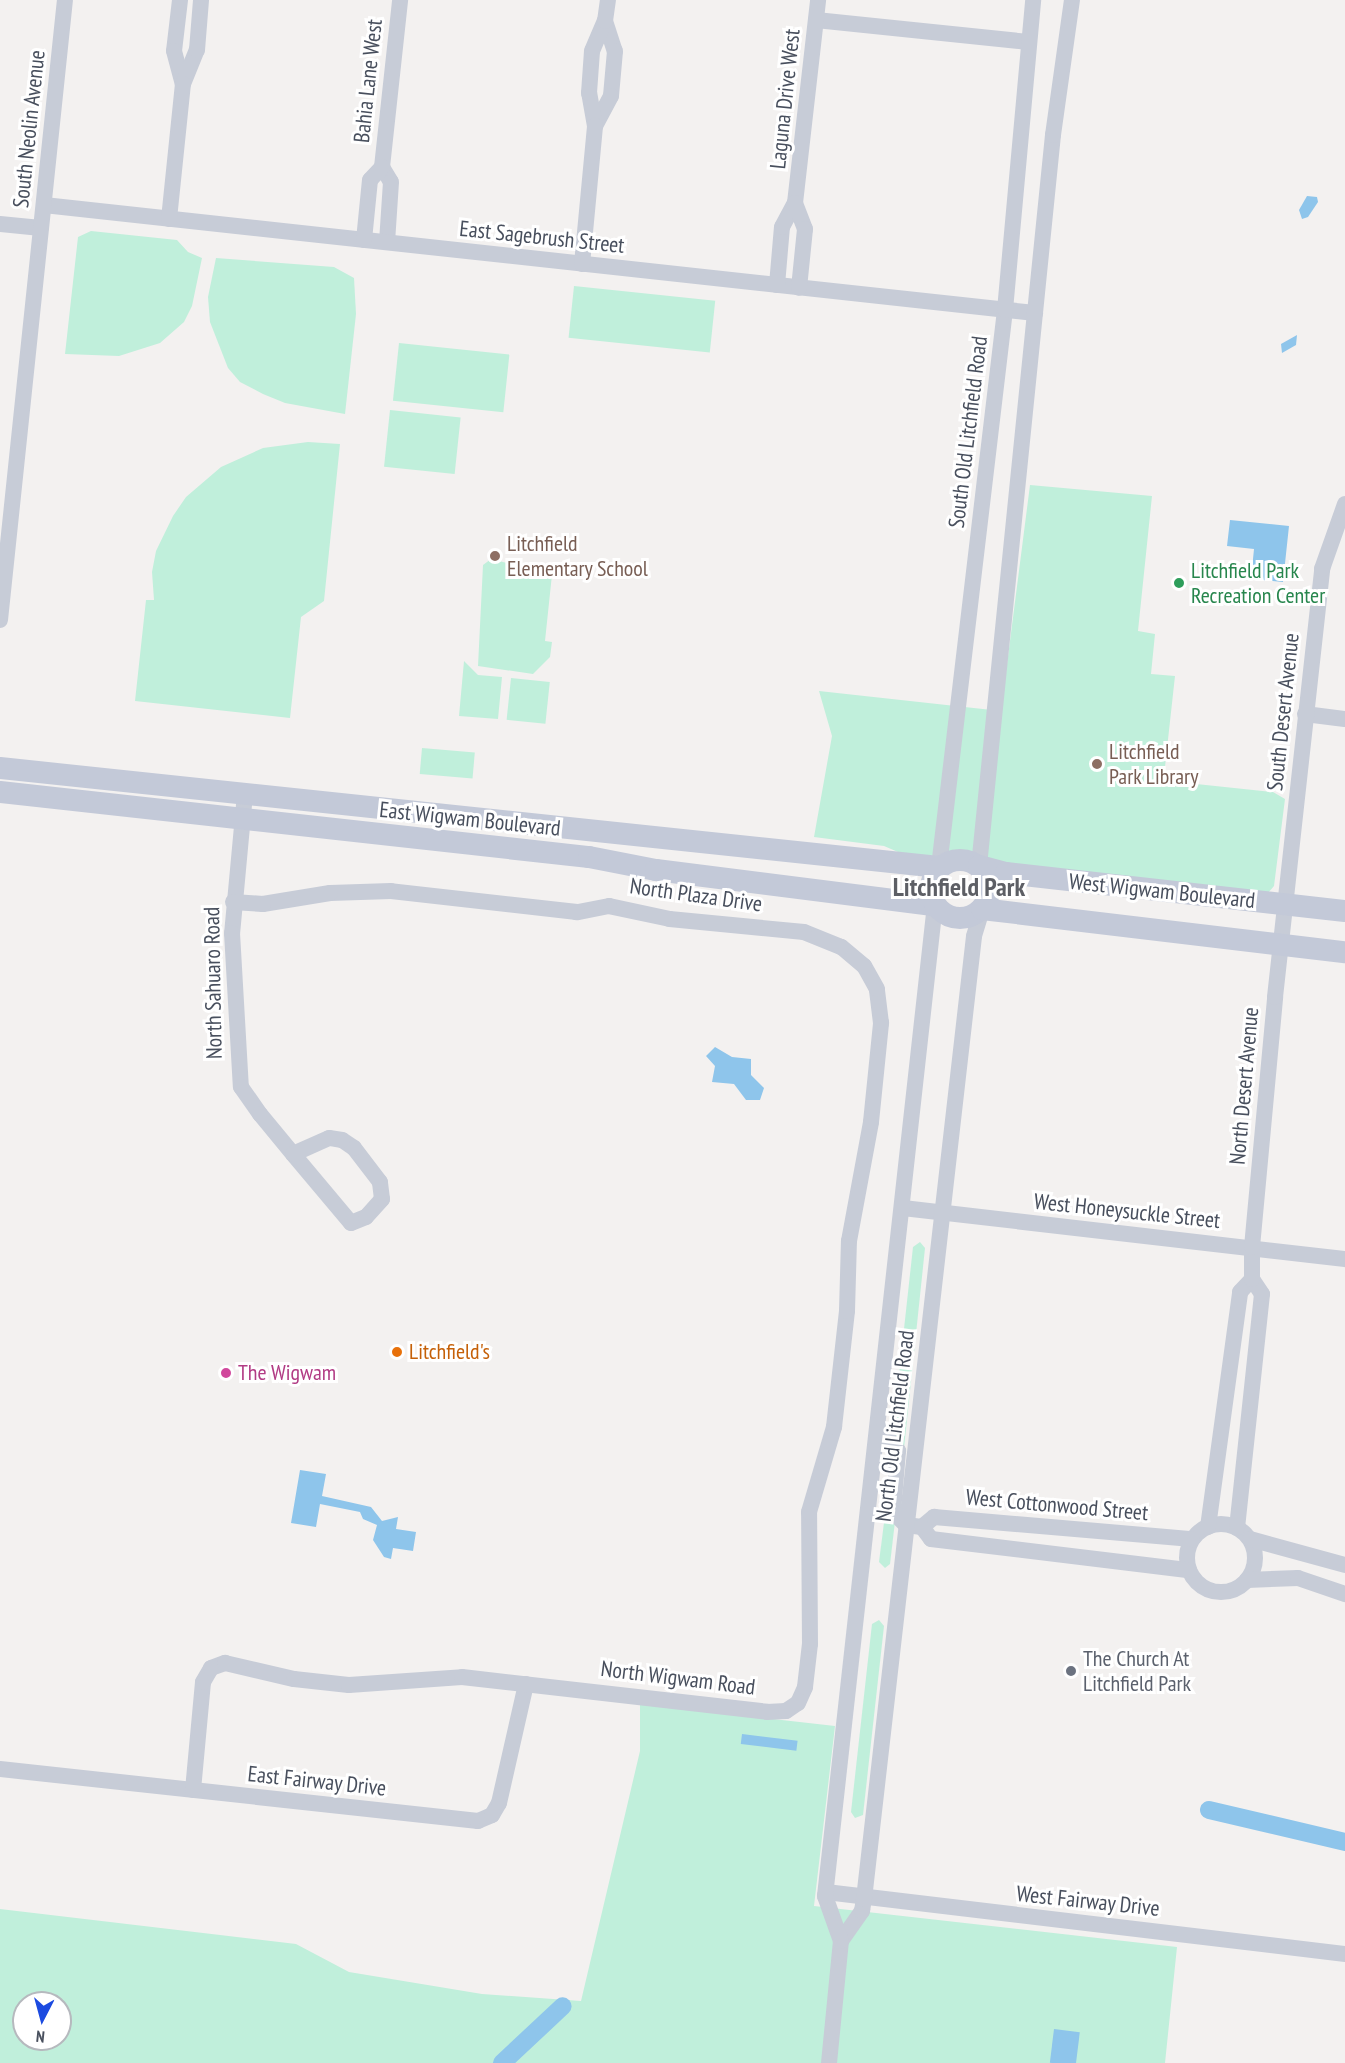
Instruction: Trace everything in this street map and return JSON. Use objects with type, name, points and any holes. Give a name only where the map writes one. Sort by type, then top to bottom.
[{"type":"street","name":"South Neolin Avenue","points":[[0,620],[6,498],[44,205],[65,0]]},
{"type":"street","points":[[180,0],[174,51],[183,84]]},
{"type":"street","points":[[169,219],[183,84],[197,50],[201,0]]},
{"type":"street","name":"Bahia Lane West","points":[[382,167],[400,0]]},
{"type":"street","points":[[582,264],[595,126],[589,93],[592,51],[605,21],[608,0]]},
{"type":"street","name":"Laguna Drive West","points":[[777,285],[782,227],[795,203],[818,0]]},
{"type":"street","name":"South Old Litchfield Road","points":[[939,867],[1005,310],[1033,0]]},
{"type":"street","points":[[979,866],[1035,313],[1072,0]]},
{"type":"street","points":[[816,20],[1029,42]]},
{"type":"street","points":[[595,126],[611,96],[615,51],[605,21]]},
{"type":"street","points":[[364,240],[370,180],[382,167],[391,182],[387,242]]},
{"type":"street","name":"Laguna Drive West","points":[[795,203],[805,229],[799,288]]},
{"type":"street","name":"East Sagebrush Street","points":[[44,205],[1035,313]]},
{"type":"street","points":[[0,224],[41,228]]},
{"type":"street","name":"South Desert Avenue","points":[[1281,937],[1322,569],[1341,524],[1345,504]]},
{"type":"street","points":[[1305,714],[1345,718]]},
{"type":"street","name":"East Wigwam Boulevard","points":[[0,768],[939,867]]},
{"type":"street","name":"East Wigwam Boulevard","points":[[0,792],[589,857],[656,870],[935,905]]},
{"type":"street","name":"North Sahuaro Road","points":[[245,794],[233,902],[232,979],[238,1081],[293,1154],[351,1223],[366,1217],[382,1199],[381,1182],[348,1143],[329,1138],[293,1154]]},
{"type":"street","points":[[963,859],[979,866],[989,882],[987,901],[982,909],[957,918],[935,905],[930,886],[939,867],[963,859]]},
{"type":"street","name":"West Wigwam Boulevard","points":[[979,866],[1006,873],[1345,910]]},
{"type":"street","name":"North Plaza Drive","points":[[233,902],[263,904],[350,891],[410,893],[577,912],[616,906],[670,919],[804,932],[829,940],[864,966],[877,989],[882,1009],[871,1122],[849,1241]]},
{"type":"street","name":"North Old Litchfield Road","points":[[829,2063],[841,1941],[826,1892],[935,905]]},
{"type":"street","name":"West Wigwam Boulevard","points":[[982,909],[1281,937],[1345,952]]},
{"type":"street","name":"North Old Litchfield Road","points":[[841,1941],[862,1911],[864,1899],[914,1526],[942,1213],[974,936],[982,909]]},
{"type":"street","name":"North Desert Avenue","points":[[1252,1279],[1252,1247],[1281,937]]},
{"type":"street","name":"West Honeysuckle Street","points":[[903,1208],[1345,1259]]},
{"type":"street","name":"North Wigwam Road","points":[[193,1790],[201,1687],[207,1672],[220,1664],[236,1663],[294,1679],[349,1685],[440,1677],[526,1684],[777,1712],[798,1703],[807,1675],[810,1644],[809,1512],[834,1427],[847,1311],[849,1241]]},
{"type":"street","points":[[1208,1527],[1240,1292],[1252,1279],[1262,1294],[1244,1534],[1255,1560],[1247,1580],[1239,1587],[1218,1592],[1197,1582],[1190,1570],[1188,1550],[1192,1539],[1208,1527],[1222,1524],[1244,1534],[1345,1565]]},
{"type":"street","points":[[878,1426],[898,1451],[893,1512],[914,1526]]},
{"type":"street","name":"West Cottonwood Street","points":[[1190,1570],[931,1539],[914,1526],[934,1517],[1192,1539]]},
{"type":"street","points":[[1247,1580],[1298,1578],[1345,1594]]},
{"type":"street","name":"East Fairway Drive","points":[[0,1769],[483,1820],[495,1813],[499,1803],[526,1684]]},
{"type":"street","name":"West Fairway Drive","points":[[826,1892],[864,1899],[1345,1954]]},
{"type":"green space","points":[[91,231],[177,240],[188,252],[202,258],[192,306],[184,322],[160,343],[119,356],[65,354],[78,237]]},
{"type":"green space","points":[[216,258],[334,267],[354,278],[356,314],[345,414],[285,403],[240,382],[228,368],[210,322],[208,297]]},
{"type":"green space","points":[[574,286],[715,301],[710,353],[569,338]]},
{"type":"green space","points":[[399,343],[509,355],[503,412],[393,401]]},
{"type":"green space","points":[[390,410],[461,417],[455,474],[384,467]]},
{"type":"green space","points":[[308,442],[340,444],[324,601],[301,617],[290,718],[135,701],[146,600],[154,600],[152,572],[156,551],[173,516],[186,497],[221,467],[263,448]]},
{"type":"green space","points":[[1030,485],[1152,496],[1138,631],[1155,634],[1151,674],[1175,676],[1164,776],[1168,781],[1273,792],[1285,799],[1274,886],[1268,893],[1257,895],[905,855],[884,846],[814,837],[832,736],[819,691],[1001,711]]},
{"type":"green space","points":[[491,559],[519,566],[553,565],[545,641],[552,642],[550,657],[533,674],[478,666],[483,565]]},
{"type":"green space","points":[[464,661],[478,675],[502,677],[498,719],[459,716]]},
{"type":"green space","points":[[511,678],[550,682],[545,724],[507,720]]},
{"type":"green space","points":[[422,748],[475,753],[473,779],[420,774]]},
{"type":"green space","points":[[920,1242],[925,1248],[904,1448],[891,1447],[913,1247]]},
{"type":"green space","points":[[886,1507],[896,1513],[890,1564],[885,1568],[879,1562]]},
{"type":"green space","points":[[879,1620],[884,1626],[863,1815],[855,1818],[851,1812],[872,1624]]},
{"type":"green space","points":[[640,1704],[835,1726],[814,1906],[1177,1947],[1165,2063],[0,2063],[0,1909],[296,1944],[349,1972],[482,1994],[581,2001],[640,1751]]},
{"type":"water","points":[[1307,196],[1317,197],[1318,202],[1308,217],[1302,219],[1299,210]]},
{"type":"water","points":[[1297,335],[1296,345],[1282,353],[1281,344]]},
{"type":"water","points":[[1230,520],[1289,526],[1283,582],[1251,579],[1254,549],[1227,546]]},
{"type":"water","points":[[715,1047],[732,1057],[751,1059],[751,1075],[764,1088],[760,1100],[746,1100],[734,1084],[712,1082],[715,1066],[706,1056]]},
{"type":"water","points":[[300,1470],[326,1474],[322,1496],[371,1507],[382,1521],[398,1517],[396,1529],[416,1532],[413,1551],[393,1548],[391,1559],[384,1557],[373,1540],[377,1525],[363,1519],[360,1512],[320,1504],[316,1527],[291,1523]]},
{"type":"water","points":[[742,1734],[798,1741],[796,1751],[741,1744]]},
{"type":"water","points":[[1054,2029],[1080,2032],[1076,2063],[1050,2063]]},
{"type":"waterway","points":[[1209,1810],[1345,1842]]},
{"type":"waterway","points":[[502,2063],[563,2006]]},
{"type":"place","name":"Litchfield Elementary School","points":[[495,556]]},
{"type":"place","name":"Litchfield Park Recreation Center","points":[[1179,583]]},
{"type":"place","name":"Litchfield Park Library","points":[[1097,764]]},
{"type":"place","name":"Litchfield's","points":[[397,1352]]},
{"type":"place","name":"The Wigwam","points":[[226,1373]]},
{"type":"place","name":"The Church At Litchfield Park","points":[[1071,1671]]},
{"type":"district","name":"Litchfield Park","points":[[959,887]]}]
